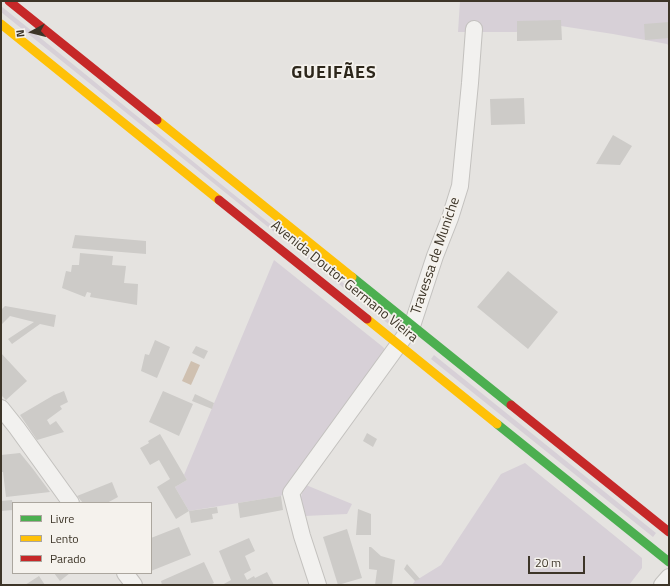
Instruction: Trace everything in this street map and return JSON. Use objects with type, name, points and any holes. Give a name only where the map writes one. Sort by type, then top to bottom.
[{"type":"main road","name":"Avenida Doutor Germano Vieira","points":[[9,1],[669,532]]},
{"type":"main road","name":"Avenida Doutor Germano Vieira","points":[[1,24],[669,562]]},
{"type":"street","name":"Travessa de Muniche","points":[[318,585],[302,536],[291,493],[412,326],[460,186],[474,29]]},
{"type":"street","points":[[2,412],[69,502]]},
{"type":"street","points":[[126,574],[134,585]]},
{"type":"street","points":[[662,585],[669,577]]},
{"type":"shaded area","points":[[460,1],[669,1],[669,46],[667,44],[613,34],[561,26],[516,32],[458,32]]},
{"type":"shaded area","points":[[1,6],[395,326],[391,326],[1,12]]},
{"type":"shaded area","points":[[274,260],[383,347],[386,351],[380,363],[281,496],[189,511],[175,487],[187,480],[184,475]]},
{"type":"shaded area","points":[[434,355],[656,533],[653,537],[431,359]]},
{"type":"shaded area","points":[[191,361],[200,365],[191,385],[182,381]]},
{"type":"shaded area","points":[[525,463],[642,558],[642,568],[629,585],[412,585],[415,581],[441,565],[501,474]]},
{"type":"shaded area","points":[[306,485],[352,504],[347,514],[305,516],[302,508],[301,497]]},
{"type":"building","points":[[561,20],[562,40],[517,41],[517,21]]},
{"type":"building","points":[[669,22],[669,38],[645,40],[644,24]]},
{"type":"building","points":[[524,98],[525,124],[491,125],[490,99]]},
{"type":"building","points":[[613,135],[632,146],[620,165],[596,164]]},
{"type":"building","points":[[75,235],[146,241],[146,254],[72,248]]},
{"type":"building","points":[[80,253],[113,256],[112,265],[126,266],[124,283],[138,284],[137,305],[90,297],[91,293],[87,292],[85,297],[62,288],[66,271],[71,272],[72,265],[79,265]]},
{"type":"building","points":[[508,271],[558,312],[528,349],[477,307]]},
{"type":"building","points":[[5,306],[56,315],[54,327],[40,324],[12,344],[8,339],[34,322],[10,316],[1,325],[1,310]]},
{"type":"building","points":[[155,340],[170,347],[157,378],[141,371],[145,354],[149,355]]},
{"type":"building","points":[[196,346],[208,351],[204,359],[192,353]]},
{"type":"building","points":[[1,353],[27,381],[6,400],[1,395]]},
{"type":"building","points":[[64,391],[68,402],[60,406],[62,409],[47,420],[50,425],[56,421],[64,432],[37,440],[20,415],[54,395]]},
{"type":"building","points":[[163,391],[193,404],[179,436],[149,422]]},
{"type":"building","points":[[195,394],[214,403],[212,409],[192,401]]},
{"type":"building","points":[[367,433],[377,439],[373,447],[363,441]]},
{"type":"building","points":[[160,434],[187,480],[175,487],[189,511],[176,519],[157,487],[170,479],[159,460],[150,465],[140,448]]},
{"type":"building","points":[[20,453],[50,492],[6,497],[3,472],[1,472],[1,455]]},
{"type":"building","points":[[112,482],[118,497],[109,502],[82,502],[77,496]]},
{"type":"building","points":[[281,496],[283,510],[240,518],[238,503]]},
{"type":"building","points":[[12,500],[12,510],[1,511],[1,501]]},
{"type":"building","points":[[217,507],[218,513],[212,514],[213,519],[191,523],[189,511]]},
{"type":"building","points":[[358,509],[371,514],[371,535],[356,535]]},
{"type":"building","points":[[179,527],[191,555],[152,571],[152,538]]},
{"type":"building","points":[[347,529],[362,578],[338,585],[323,537]]},
{"type":"building","points":[[249,538],[255,551],[245,556],[251,570],[244,574],[247,580],[267,572],[274,585],[222,585],[231,580],[219,551]]},
{"type":"building","points":[[369,547],[381,556],[395,560],[392,585],[375,585],[377,570],[369,569]]},
{"type":"building","points":[[204,562],[214,583],[210,585],[162,585],[161,581]]},
{"type":"building","points":[[407,564],[420,579],[415,581],[404,569]]},
{"type":"building","points":[[55,574],[69,574],[60,581]]},
{"type":"building","points":[[39,576],[45,585],[25,585]]},
{"type":"traffic: fast","points":[[352,277],[511,405]]},
{"type":"traffic: fast","points":[[497,424],[669,562]]},
{"type":"traffic: slow","points":[[1,24],[219,200]]},
{"type":"traffic: slow","points":[[157,120],[352,277]]},
{"type":"traffic: slow","points":[[367,319],[497,424]]},
{"type":"traffic: jam","points":[[9,1],[157,120]]},
{"type":"traffic: jam","points":[[219,200],[367,319]]},
{"type":"traffic: jam","points":[[511,405],[669,532]]},
{"type":"district","name":"GUEIFÃES","points":[[334,74]]}]
